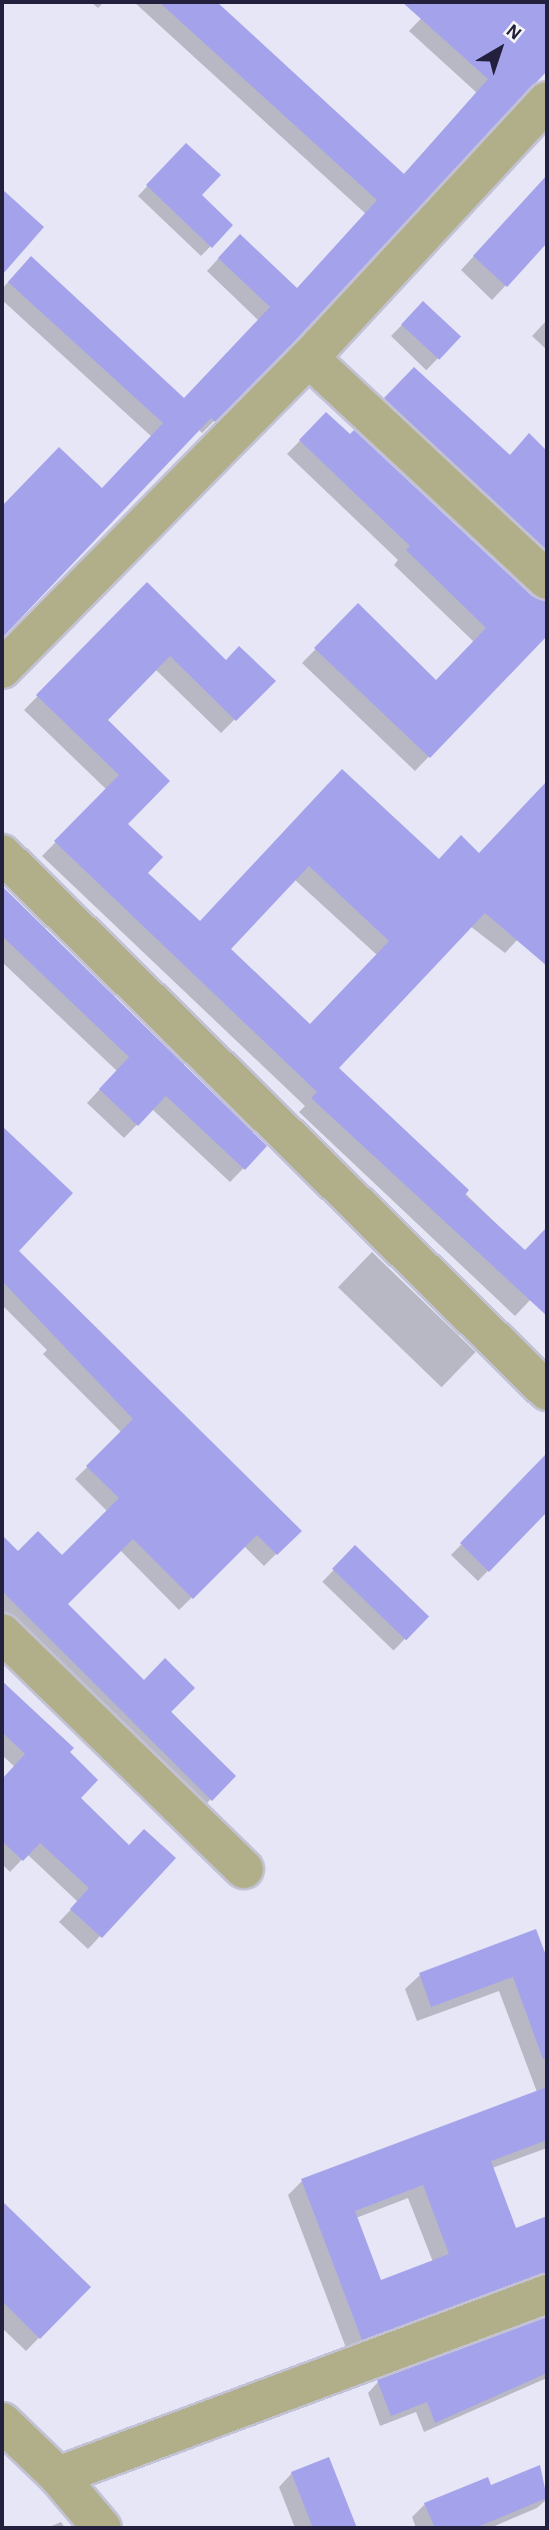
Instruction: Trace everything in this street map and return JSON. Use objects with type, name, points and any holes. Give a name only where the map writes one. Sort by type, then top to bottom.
[{"type":"street","points":[[2,669],[309,358],[547,101]]},
{"type":"street","points":[[309,358],[547,580]]},
{"type":"street","points":[[2,854],[547,1391]]},
{"type":"street","points":[[2,1633],[244,1869]]},
{"type":"street","points":[[58,2476],[547,2294]]},
{"type":"street","points":[[2,2422],[58,2476],[102,2528]]},
{"type":"building","points":[[159,2],[217,2],[404,174],[488,79],[402,2],[547,2],[547,71],[293,343],[215,422],[211,418],[2,638],[2,506],[59,447],[102,488],[163,423],[8,282],[31,256],[184,398],[270,307],[218,258],[240,234],[297,288],[377,200]]},
{"type":"building","points":[[186,143],[221,175],[202,195],[233,225],[212,248],[146,185]]},
{"type":"building","points":[[547,175],[547,243],[507,287],[473,256]]},
{"type":"building","points":[[2,189],[44,227],[2,275]]},
{"type":"building","points":[[423,301],[461,336],[439,360],[401,324]]},
{"type":"building","points":[[414,367],[510,455],[529,433],[547,451],[547,550],[384,398]]},
{"type":"building","points":[[326,412],[350,434],[354,430],[532,596],[547,601],[547,636],[430,758],[314,648],[358,603],[436,680],[486,628],[406,550],[410,546],[299,440]]},
{"type":"building","points":[[147,582],[226,660],[239,646],[276,681],[236,721],[170,656],[108,720],[170,781],[128,824],[163,857],[148,873],[200,921],[342,769],[439,859],[461,835],[479,853],[547,781],[547,966],[485,913],[339,1068],[469,1190],[465,1195],[525,1250],[547,1227],[547,1316],[311,1098],[317,1092],[54,841],[119,775],[36,695]],"holes":[[[309,866],[389,941],[310,1024],[231,949]]]},
{"type":"building","points":[[2,886],[267,1146],[245,1170],[166,1096],[138,1126],[99,1089],[129,1057],[2,936]]},
{"type":"building","points":[[2,1126],[73,1193],[19,1251],[302,1531],[277,1555],[257,1535],[193,1599],[133,1539],[68,1604],[144,1680],[165,1658],[195,1688],[171,1712],[236,1776],[212,1801],[2,1591],[2,1535],[18,1551],[38,1531],[62,1555],[119,1498],[86,1466],[133,1419],[2,1281]]},
{"type":"building","points":[[547,1453],[547,1512],[489,1572],[460,1543]]},
{"type":"building","points":[[355,1545],[429,1617],[406,1640],[332,1569]]},
{"type":"building","points":[[2,1681],[74,1748],[70,1752],[98,1780],[81,1798],[129,1845],[144,1829],[176,1858],[102,1938],[70,1909],[89,1888],[40,1843],[23,1861],[2,1841],[2,1779],[25,1754],[2,1732]]},
{"type":"building","points":[[536,1929],[547,1958],[547,2058],[543,2059],[513,1977],[431,2007],[419,1973]]},
{"type":"building","points":[[547,2087],[547,2140],[491,2161],[516,2228],[547,2216],[547,2273],[362,2340],[301,2179]],"holes":[[[423,2185],[449,2254],[381,2280],[355,2211]]]},
{"type":"building","points":[[2,2201],[91,2287],[40,2339],[2,2301]]},
{"type":"building","points":[[547,2317],[547,2373],[435,2423],[427,2402],[391,2416],[377,2380]]},
{"type":"building","points":[[329,2457],[357,2528],[313,2528],[291,2472]]},
{"type":"building","points":[[540,2465],[547,2498],[475,2528],[435,2528],[424,2503],[488,2477],[491,2485]]}]
